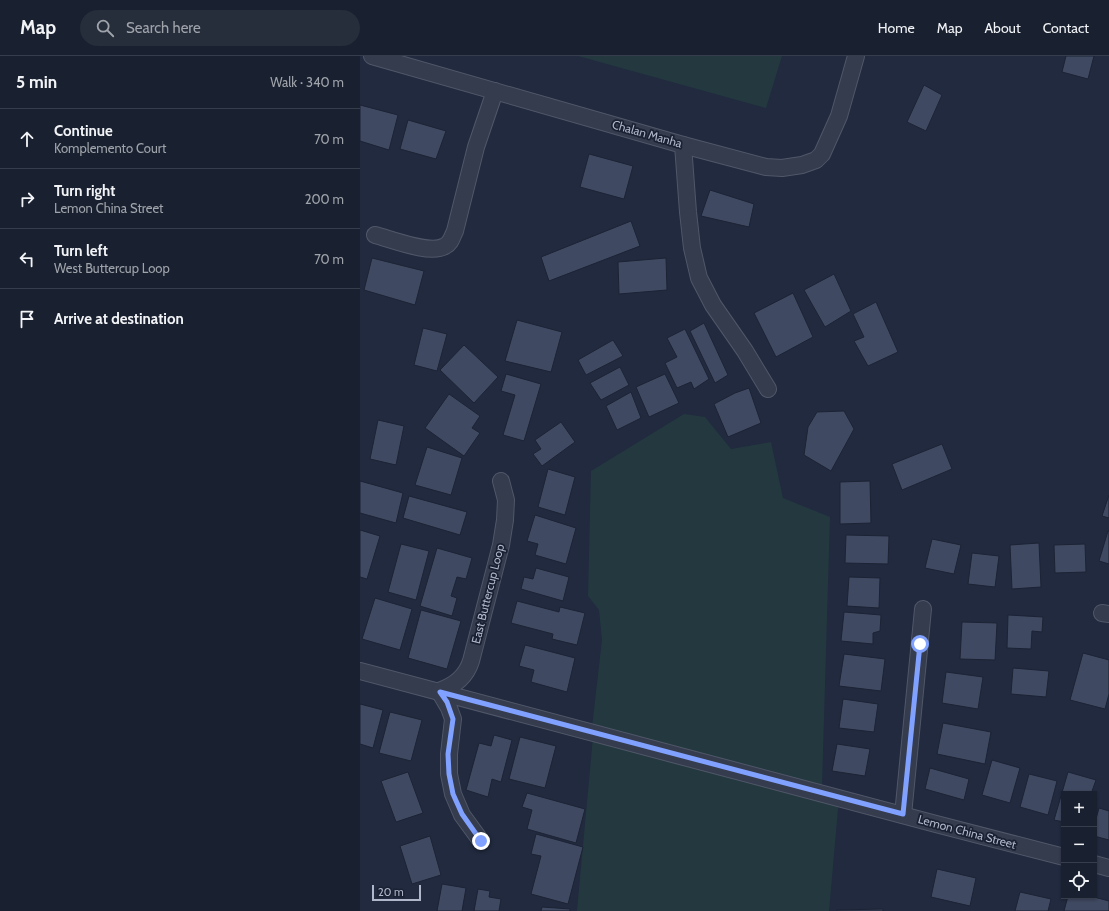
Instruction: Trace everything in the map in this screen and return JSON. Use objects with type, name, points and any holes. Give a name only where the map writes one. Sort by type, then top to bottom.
[{"type":"street","name":"Chalan Manha","points":[[372,56],[683,145],[766,167],[782,168],[802,165],[816,160],[822,154],[839,116],[856,56]]},
{"type":"street","points":[[375,235],[426,248],[444,247],[450,242],[455,231],[476,147],[495,91]]},
{"type":"street","points":[[683,145],[692,248],[699,278],[713,306],[745,351],[768,389]]},
{"type":"street","name":"East Buttercup Loop","points":[[440,692],[460,680],[469,667],[471,661],[499,551],[505,520],[506,500],[501,481]]},
{"type":"street","points":[[903,814],[921,640],[922,609]]},
{"type":"street","name":"Lemon China Street","points":[[360,670],[1061,856]]},
{"type":"street","points":[[440,692],[447,702],[453,719],[448,759],[453,794],[462,814],[481,841]]},
{"type":"street","points":[[1097,865],[1109,868]]},
{"type":"green space","points":[[578,56],[782,56],[766,108]]},
{"type":"green space","points":[[684,414],[705,417],[731,449],[771,442],[783,498],[830,517],[822,786],[592,727],[602,640],[599,610],[588,596],[591,471]]},
{"type":"green space","points":[[593,737],[839,798],[829,911],[577,911]]},
{"type":"building","points":[[1066,56],[1094,56],[1088,79],[1062,72]]},
{"type":"building","points":[[924,85],[942,95],[926,131],[907,122]]},
{"type":"building","points":[[360,105],[398,115],[389,150],[360,141]]},
{"type":"building","points":[[408,120],[446,131],[436,159],[400,149]]},
{"type":"building","points":[[589,154],[633,166],[624,199],[580,187]]},
{"type":"building","points":[[710,190],[754,204],[749,227],[701,216]]},
{"type":"building","points":[[631,221],[640,246],[549,281],[541,257]]},
{"type":"building","points":[[372,258],[424,271],[415,305],[364,290]]},
{"type":"building","points":[[666,258],[667,290],[619,294],[618,262]]},
{"type":"building","points":[[834,274],[851,311],[825,327],[804,290]]},
{"type":"building","points":[[793,293],[813,337],[776,357],[754,313]]},
{"type":"building","points":[[876,302],[898,352],[868,366],[854,341],[864,337],[853,314]]},
{"type":"building","points":[[517,320],[562,332],[551,372],[505,361]]},
{"type":"building","points":[[704,323],[728,375],[715,383],[690,331]]},
{"type":"building","points":[[423,328],[447,334],[437,371],[414,365]]},
{"type":"building","points":[[685,329],[709,379],[694,389],[691,382],[677,388],[665,363],[677,357],[667,338]]},
{"type":"building","points":[[613,340],[623,356],[586,375],[578,360]]},
{"type":"building","points":[[464,345],[498,377],[474,403],[440,370]]},
{"type":"building","points":[[620,367],[629,385],[601,400],[590,383]]},
{"type":"building","points":[[506,374],[541,384],[524,441],[503,435],[515,395],[501,391]]},
{"type":"building","points":[[665,374],[679,403],[649,417],[636,387]]},
{"type":"building","points":[[749,388],[761,423],[728,437],[714,404],[735,393]]},
{"type":"building","points":[[631,392],[641,418],[617,430],[606,406]]},
{"type":"building","points":[[449,394],[480,416],[472,428],[480,433],[464,456],[425,428]]},
{"type":"building","points":[[844,411],[854,429],[831,471],[804,455],[808,427],[817,412]]},
{"type":"building","points":[[378,420],[404,426],[396,465],[370,459]]},
{"type":"building","points":[[561,422],[575,442],[542,466],[533,454],[541,449],[535,440]]},
{"type":"building","points":[[942,444],[952,469],[902,490],[892,464]]},
{"type":"building","points":[[427,447],[462,458],[451,495],[415,485]]},
{"type":"building","points":[[548,469],[575,477],[565,515],[538,507]]},
{"type":"building","points":[[360,481],[403,493],[396,523],[360,513]]},
{"type":"building","points":[[870,481],[871,523],[840,524],[840,482]]},
{"type":"building","points":[[1109,495],[1109,518],[1102,516]]},
{"type":"building","points":[[409,496],[467,512],[460,535],[403,518]]},
{"type":"building","points":[[535,515],[576,528],[566,564],[535,555],[538,544],[527,541]]},
{"type":"building","points":[[360,530],[380,536],[367,579],[360,577]]},
{"type":"building","points":[[1109,531],[1109,564],[1099,561]]},
{"type":"building","points":[[846,535],[889,536],[888,564],[845,563]]},
{"type":"building","points":[[932,539],[961,545],[954,574],[925,568]]},
{"type":"building","points":[[1039,543],[1041,587],[1012,589],[1010,545]]},
{"type":"building","points":[[401,544],[429,551],[416,600],[388,592]]},
{"type":"building","points":[[1085,544],[1086,572],[1055,573],[1054,545]]},
{"type":"building","points":[[437,548],[472,558],[466,579],[457,577],[451,596],[457,598],[452,616],[420,606]]},
{"type":"building","points":[[972,553],[999,556],[995,587],[968,584]]},
{"type":"building","points":[[536,568],[569,577],[563,601],[521,589],[524,577],[533,579]]},
{"type":"building","points":[[849,577],[880,578],[879,608],[847,606]]},
{"type":"building","points":[[375,598],[412,609],[400,650],[362,639]]},
{"type":"building","points":[[517,601],[559,612],[560,607],[585,613],[577,645],[552,639],[553,634],[511,623]]},
{"type":"building","points":[[421,610],[461,621],[447,669],[408,658]]},
{"type":"building","points":[[844,612],[881,615],[880,631],[873,633],[873,644],[841,641]]},
{"type":"building","points":[[1008,615],[1043,617],[1042,632],[1032,631],[1031,649],[1007,648]]},
{"type":"building","points":[[962,622],[997,623],[995,660],[960,659]]},
{"type":"building","points":[[525,645],[575,658],[567,692],[531,682],[534,670],[519,666]]},
{"type":"building","points":[[1083,653],[1109,660],[1109,694],[1105,709],[1070,700]]},
{"type":"building","points":[[844,654],[885,659],[881,691],[839,686]]},
{"type":"building","points":[[1013,668],[1049,671],[1046,697],[1011,694]]},
{"type":"building","points":[[946,672],[983,677],[978,709],[942,703]]},
{"type":"building","points":[[843,699],[878,704],[874,732],[839,728]]},
{"type":"building","points":[[360,704],[383,710],[373,748],[360,744]]},
{"type":"building","points":[[390,712],[422,720],[411,761],[379,753]]},
{"type":"building","points":[[943,723],[991,732],[985,764],[937,754]]},
{"type":"building","points":[[494,735],[512,740],[501,782],[492,779],[488,797],[466,790],[479,743],[491,746]]},
{"type":"building","points":[[520,737],[556,746],[545,788],[509,779]]},
{"type":"building","points":[[837,744],[870,749],[865,776],[832,771]]},
{"type":"building","points":[[992,760],[1020,768],[1010,803],[982,795]]},
{"type":"building","points":[[930,768],[969,779],[964,800],[925,789]]},
{"type":"building","points":[[408,772],[423,813],[396,822],[381,781]]},
{"type":"building","points":[[1068,772],[1096,780],[1092,791],[1062,791]]},
{"type":"building","points":[[1029,774],[1057,781],[1048,815],[1020,807]]},
{"type":"building","points":[[527,793],[585,809],[576,843],[527,829],[532,810],[522,807]]},
{"type":"building","points":[[1061,796],[1061,821],[1054,820]]},
{"type":"building","points":[[1099,808],[1109,811],[1109,840],[1097,837],[1097,815]]},
{"type":"building","points":[[536,834],[583,847],[568,904],[531,894],[541,856],[531,854]]},
{"type":"building","points":[[430,836],[441,875],[412,884],[400,846]]},
{"type":"building","points":[[937,869],[976,878],[970,906],[931,897]]},
{"type":"building","points":[[442,884],[466,888],[462,911],[437,911]]},
{"type":"building","points":[[478,889],[490,891],[489,897],[501,899],[499,911],[474,911]]},
{"type":"building","points":[[1020,892],[1051,899],[1048,911],[1015,911]]},
{"type":"building","points":[[1097,898],[1109,901],[1109,911],[1064,911],[1067,899]]},
{"type":"building","points":[[542,907],[570,909],[570,911],[541,911]]},
{"type":"building","points":[[883,909],[883,911],[837,911],[837,910]]},
{"type":"route","points":[[481,841],[462,814],[453,794],[449,774],[448,754],[453,719],[447,702],[440,692],[903,814],[910,730],[920,644]]}]
